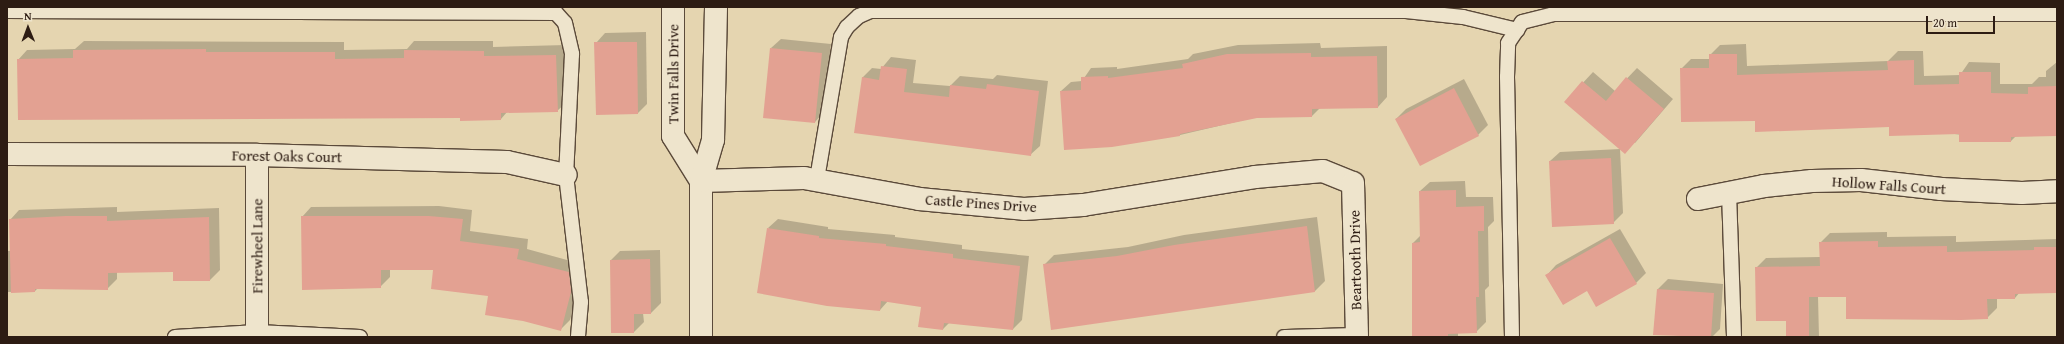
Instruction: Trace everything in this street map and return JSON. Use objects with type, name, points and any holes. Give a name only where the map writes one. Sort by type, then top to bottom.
[{"type":"street","name":"Twin Falls Drive","points":[[672,7],[672,136],[701,181]]},
{"type":"street","points":[[701,337],[701,181],[713,140],[716,7]]},
{"type":"street","name":"Forest Oaks Court","points":[[7,154],[257,155],[507,162],[566,175]]},
{"type":"street","name":"Firewheel Lane","points":[[257,155],[257,334]]},
{"type":"street","name":"Castle Pines Drive","points":[[701,181],[817,179],[919,199],[1024,208],[1083,205],[1255,177],[1323,171],[1353,183]]},
{"type":"street","name":"Hollow Falls Court","points":[[1698,199],[1812,180],[1861,180],[1963,190],[2022,193],[2057,191]]},
{"type":"street","name":"Beartooth Drive","points":[[1353,183],[1357,336]]},
{"type":"lane","points":[[7,11],[556,13],[565,23],[572,54],[566,175],[581,302],[578,337]]},
{"type":"lane","points":[[817,179],[841,37],[847,27],[855,20],[871,11],[1406,11],[1463,17],[1517,30]]},
{"type":"lane","points":[[1512,337],[1507,76],[1508,43],[1522,22],[1553,14],[2057,14]]},
{"type":"lane","points":[[1729,193],[1734,337]]},
{"type":"lane","points":[[175,337],[257,334],[360,337]]},
{"type":"lane","points":[[1284,337],[1357,336]]},
{"type":"building","points":[[594,42],[637,42],[638,114],[596,115]]},
{"type":"building","points":[[770,48],[822,53],[815,123],[763,118]]},
{"type":"building","points":[[206,49],[206,52],[335,52],[335,59],[404,58],[404,50],[484,51],[484,56],[556,55],[558,112],[501,113],[501,120],[460,121],[460,118],[18,120],[17,59],[73,58],[73,50]]},
{"type":"building","points":[[1311,53],[1311,57],[1377,56],[1378,108],[1312,109],[1312,117],[1257,118],[1180,134],[1180,136],[1112,147],[1064,150],[1060,91],[1081,90],[1081,77],[1108,76],[1108,78],[1183,68],[1182,64],[1227,54]]},
{"type":"building","points":[[1709,54],[1737,54],[1737,75],[1888,70],[1887,61],[1914,60],[1914,85],[1959,84],[1959,72],[1991,72],[1991,93],[2028,94],[2028,87],[2057,86],[2057,136],[2011,137],[2011,142],[1959,142],[1959,134],[1889,136],[1889,127],[1755,132],[1755,121],[1681,122],[1680,68],[1709,68]]},
{"type":"building","points":[[881,66],[907,69],[904,92],[949,97],[950,85],[986,89],[987,84],[1039,91],[1031,156],[854,133],[862,77],[879,80]]},
{"type":"building","points":[[1626,77],[1664,109],[1625,154],[1564,102],[1582,81],[1606,101]]},
{"type":"building","points":[[1454,88],[1479,136],[1420,166],[1395,119]]},
{"type":"building","points":[[1611,158],[1614,224],[1552,227],[1549,161]]},
{"type":"building","points":[[1456,190],[1456,207],[1484,206],[1484,231],[1478,231],[1479,297],[1476,297],[1477,333],[1448,334],[1448,337],[1412,337],[1412,243],[1420,242],[1419,191]]},
{"type":"building","points":[[66,216],[107,216],[107,221],[209,217],[210,281],[173,281],[173,272],[108,273],[108,290],[35,289],[35,292],[11,293],[9,219]]},
{"type":"building","points":[[301,216],[429,216],[463,219],[460,241],[519,249],[517,259],[569,272],[571,292],[561,331],[523,321],[485,315],[488,296],[431,289],[433,270],[381,270],[381,288],[302,290]]},
{"type":"building","points":[[1307,226],[1315,292],[1051,330],[1043,264],[1117,256],[1174,245]]},
{"type":"building","points":[[767,228],[819,236],[819,238],[886,244],[886,246],[953,254],[953,258],[1020,266],[1013,330],[944,323],[943,330],[918,327],[921,307],[881,301],[880,311],[827,306],[757,293]]},
{"type":"building","points":[[1610,238],[1637,284],[1596,307],[1587,291],[1563,305],[1545,275]]},
{"type":"building","points":[[1878,241],[1878,247],[1947,246],[1947,252],[2034,250],[2034,247],[2057,247],[2057,293],[2015,294],[2015,299],[1987,299],[1988,319],[1961,320],[1846,319],[1846,297],[1809,297],[1809,337],[1786,337],[1786,321],[1756,321],[1755,267],[1820,266],[1819,242]]},
{"type":"building","points":[[650,259],[651,314],[634,314],[634,333],[611,333],[610,260]]},
{"type":"building","points":[[1657,289],[1714,293],[1711,337],[1653,335]]}]
